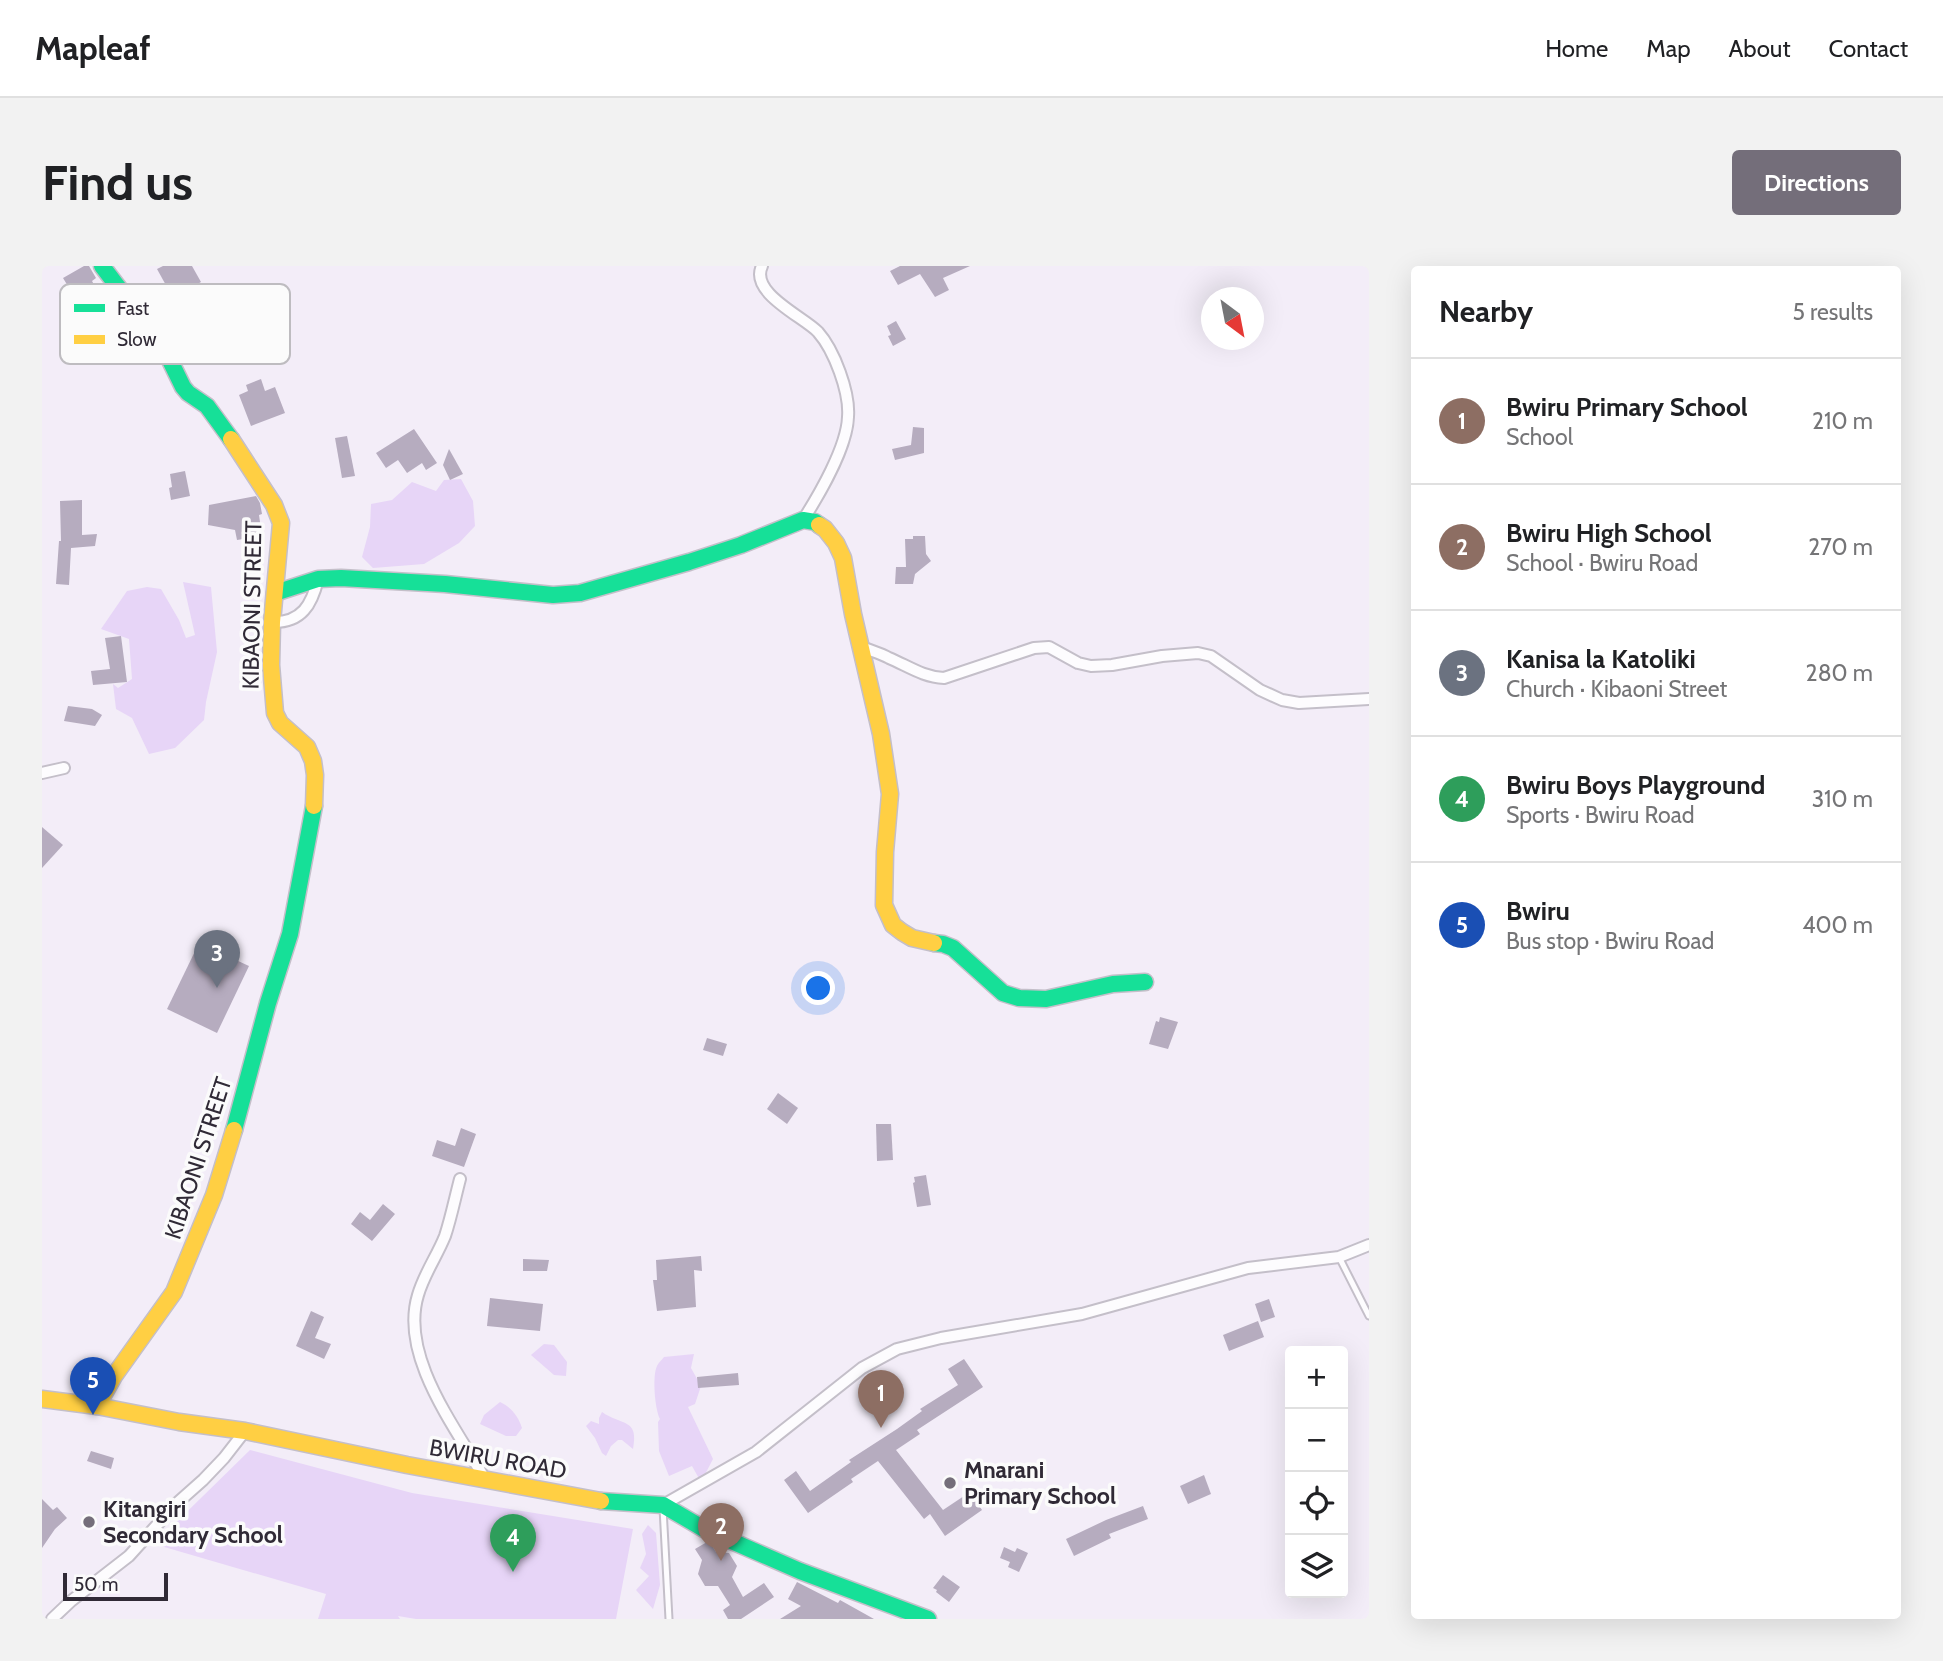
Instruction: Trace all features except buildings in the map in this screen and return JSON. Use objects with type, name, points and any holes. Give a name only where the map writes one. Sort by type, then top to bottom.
[{"type":"street","name":"KIBAONI STREET","points":[[102,266],[116,284]]},
{"type":"street","points":[[762,266],[761,280],[767,290],[780,304],[817,332],[828,347],[844,386],[848,405],[848,420],[841,447],[817,498],[803,520]]},
{"type":"street","name":"KIBAONI STREET","points":[[97,1406],[114,1376],[174,1292],[214,1195],[290,934],[314,805],[313,761],[307,747],[289,732],[275,713],[271,665],[272,622],[281,523],[274,505],[215,415],[188,393],[172,364]]},
{"type":"street","points":[[275,593],[318,579],[341,578],[445,584],[554,595],[580,593],[741,545],[803,520],[815,522],[825,529],[836,543],[842,558],[881,734],[890,811],[884,871],[884,905],[893,925],[912,938],[953,948],[1003,993],[1019,998],[1046,999],[1113,984],[1145,982]]},
{"type":"street","points":[[272,622],[289,620],[304,610],[311,602],[318,579]]},
{"type":"street","points":[[862,647],[919,673],[944,678],[1034,648],[1049,647],[1078,663],[1091,666],[1112,666],[1162,656],[1198,653],[1211,656],[1260,690],[1282,700],[1299,703],[1369,699]]},
{"type":"street","points":[[42,773],[65,768]]},
{"type":"street","points":[[460,1179],[445,1235],[417,1296],[415,1338],[441,1405],[486,1481]]},
{"type":"street","points":[[663,1505],[756,1452],[862,1368],[897,1349],[941,1338],[1082,1314],[1248,1268],[1339,1257],[1369,1245]]},
{"type":"street","name":"BWIRU ROAD","points":[[42,1399],[245,1431],[486,1481],[605,1502],[663,1505],[704,1529],[800,1571],[928,1619]]},
{"type":"street","points":[[52,1619],[129,1556],[176,1504],[224,1458],[245,1431]]},
{"type":"lane","points":[[1339,1257],[1369,1316]]},
{"type":"lane","points":[[663,1505],[669,1619]]},
{"type":"shaded area","points":[[461,479],[473,501],[475,526],[459,543],[424,564],[373,568],[362,557],[370,527],[371,504],[392,500],[412,482],[436,491],[444,480]]},
{"type":"shaded area","points":[[183,582],[211,587],[217,652],[204,720],[175,748],[149,754],[132,718],[116,709],[113,684],[118,688],[132,679],[129,639],[101,629],[127,591],[147,587],[161,589],[186,638],[195,635]]},
{"type":"shaded area","points":[[544,1344],[554,1345],[567,1362],[566,1376],[554,1375],[531,1355]]},
{"type":"shaded area","points":[[694,1354],[691,1368],[701,1386],[695,1404],[688,1407],[713,1459],[701,1482],[692,1466],[669,1476],[659,1451],[660,1419],[655,1393],[655,1371],[664,1357]]},
{"type":"shaded area","points":[[500,1402],[519,1420],[522,1428],[516,1436],[506,1436],[480,1424],[484,1415]]},
{"type":"shaded area","points":[[602,1412],[631,1427],[634,1432],[633,1449],[618,1440],[606,1456],[602,1453],[586,1426],[591,1421],[599,1424]]},
{"type":"shaded area","points":[[250,1450],[412,1493],[633,1529],[616,1619],[416,1619],[398,1616],[400,1619],[318,1619],[326,1594],[154,1544]]},
{"type":"shaded area","points":[[648,1525],[656,1533],[660,1585],[653,1609],[636,1590],[649,1576],[640,1568],[646,1554],[642,1534]]},
{"type":"traffic: fast","points":[[102,266],[116,284]]},
{"type":"traffic: fast","points":[[172,364],[183,387],[207,406],[231,439]]},
{"type":"traffic: fast","points":[[275,593],[318,579],[341,578],[445,584],[553,595],[580,593],[741,545],[803,520],[819,525]]},
{"type":"traffic: fast","points":[[234,1130],[268,1003],[290,934],[314,806]]},
{"type":"traffic: fast","points":[[934,943],[953,948],[1003,993],[1019,998],[1046,999],[1113,984],[1145,982]]},
{"type":"traffic: fast","points":[[601,1501],[663,1505],[704,1529],[800,1571],[928,1619]]},
{"type":"traffic: slow","points":[[231,439],[274,505],[281,523],[272,622],[271,665],[275,713],[280,723],[307,747],[313,761],[314,806]]},
{"type":"traffic: slow","points":[[819,525],[836,543],[843,558],[881,734],[890,794],[884,905],[893,925],[902,932],[912,938],[934,943]]},
{"type":"traffic: slow","points":[[97,1406],[114,1376],[174,1292],[214,1195],[234,1130]]},
{"type":"traffic: slow","points":[[42,1399],[245,1431],[407,1465],[601,1501]]},
{"type":"place","name":"Kanisa la Katoliki","points":[[217,988]]},
{"type":"place","name":"Bwiru","points":[[93,1415]]},
{"type":"place","name":"Bwiru Primary School","points":[[881,1428]]},
{"type":"place","name":"Mnarani Primary School","points":[[950,1483]]},
{"type":"place","name":"Kitangiri Secondary School","points":[[89,1522]]},
{"type":"place","name":"Bwiru High School","points":[[721,1561]]},
{"type":"place","name":"Bwiru Boys Playground","points":[[513,1572]]}]
